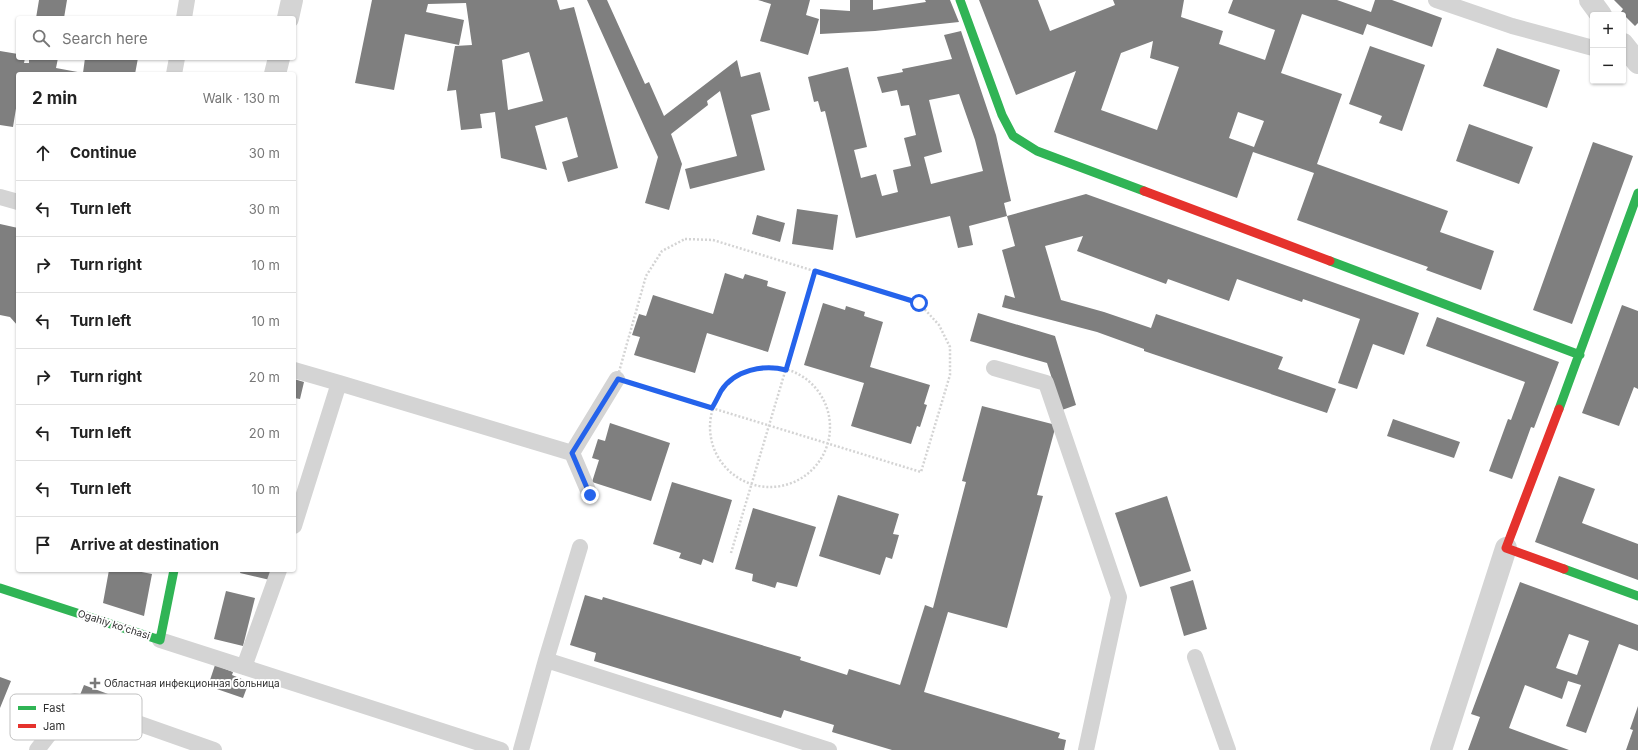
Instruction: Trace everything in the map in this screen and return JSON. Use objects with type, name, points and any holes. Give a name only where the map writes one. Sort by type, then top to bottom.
[{"type":"street","points":[[288,16],[292,0]]},
{"type":"street","points":[[960,0],[1002,115],[1013,136],[1037,151],[1580,355]]},
{"type":"street","points":[[1590,0],[1599,12]]},
{"type":"street","points":[[276,72],[279,60]]},
{"type":"street","points":[[1441,750],[1506,548],[1580,355],[1638,193]]},
{"type":"street","points":[[1506,548],[1638,596]]},
{"type":"street","name":"Ogahiy koʻchasi","points":[[0,588],[160,640],[174,572]]},
{"type":"lane","points":[[184,16],[187,0]]},
{"type":"lane","points":[[1436,0],[1512,26],[1590,47]]},
{"type":"lane","points":[[174,72],[177,60]]},
{"type":"lane","points":[[0,197],[16,201]]},
{"type":"lane","points":[[994,368],[1046,383],[1119,597],[1086,750]]},
{"type":"lane","points":[[296,371],[572,453]]},
{"type":"lane","points":[[572,453],[618,379]]},
{"type":"lane","points":[[296,520],[339,383]]},
{"type":"lane","points":[[572,453],[590,495]]},
{"type":"lane","points":[[521,750],[580,547]]},
{"type":"lane","points":[[244,666],[278,572]]},
{"type":"lane","points":[[160,640],[501,750]]},
{"type":"lane","points":[[1194,656],[1228,750]]},
{"type":"lane","points":[[546,660],[829,750]]},
{"type":"lane","points":[[142,725],[214,750]]},
{"type":"lane","points":[[37,750],[45,740]]},
{"type":"path","points":[[685,239],[712,240],[815,271],[919,303],[939,325],[950,347],[950,375],[921,472],[618,379],[646,276],[662,251],[685,239]]},
{"type":"path","points":[[731,552],[770,426],[815,271]]},
{"type":"path","points":[[777,367],[786,370],[797,373],[814,385],[825,403],[830,423],[827,444],[819,461],[806,474],[789,483],[771,487],[752,484],[735,475],[721,462],[712,446],[709,427],[712,408],[722,390],[737,376],[756,368],[777,367]]},
{"type":"building","points":[[39,0],[67,0],[64,16],[36,16]]},
{"type":"building","points":[[372,0],[557,0],[560,10],[574,7],[618,168],[568,182],[562,162],[578,157],[567,117],[535,126],[547,170],[501,158],[495,112],[480,114],[482,128],[461,130],[456,90],[447,91],[455,46],[472,45],[466,3],[428,4],[426,12],[464,20],[459,45],[405,34],[394,90],[355,83]],"holes":[[[529,52],[543,101],[508,110],[502,60]]]},
{"type":"building","points":[[587,0],[607,0],[645,84],[649,82],[664,116],[737,60],[741,77],[760,72],[770,110],[751,115],[765,170],[690,189],[685,169],[737,156],[720,91],[707,101],[708,105],[671,134],[682,164],[669,210],[645,203],[658,157]]},
{"type":"building","points":[[758,0],[810,0],[806,15],[819,19],[808,55],[760,41],[771,4]]},
{"type":"building","points":[[850,0],[873,0],[873,10],[926,2],[925,0],[950,0],[959,22],[875,31],[820,34],[820,9],[850,11]]},
{"type":"building","points":[[979,0],[1038,0],[1050,31],[1115,5],[1113,0],[1184,0],[1181,17],[1223,31],[1219,44],[1265,60],[1275,30],[1228,13],[1233,0],[1337,0],[1371,12],[1375,0],[1392,0],[1442,18],[1432,47],[1367,24],[1363,35],[1302,14],[1281,73],[1342,94],[1317,164],[1448,211],[1440,232],[1494,251],[1481,290],[1426,270],[1428,267],[1297,220],[1314,173],[1253,152],[1237,198],[1054,132],[1076,71],[1016,95]],"holes":[[[1153,41],[1150,58],[1179,67],[1157,130],[1101,110],[1121,53]],[[1238,112],[1264,121],[1254,147],[1229,138]]]},
{"type":"building","points":[[1614,0],[1638,0],[1638,23],[1635,26],[1626,17],[1626,12],[1621,12],[1623,9]]},
{"type":"building","points":[[961,31],[996,135],[1011,201],[1004,203],[1007,216],[969,226],[973,245],[958,248],[950,216],[856,238],[825,111],[821,112],[818,101],[814,102],[808,77],[848,67],[867,147],[854,150],[861,178],[876,174],[882,196],[898,192],[893,170],[911,166],[904,138],[916,135],[909,105],[901,106],[897,90],[882,93],[877,77],[903,72],[902,69],[952,59],[944,35]],"holes":[[[959,94],[975,140],[983,171],[931,184],[924,157],[942,152],[929,100]]]},
{"type":"building","points":[[1370,46],[1425,65],[1402,131],[1379,123],[1382,116],[1349,104]]},
{"type":"building","points":[[1497,48],[1560,70],[1547,108],[1483,86]]},
{"type":"building","points":[[0,51],[16,54],[16,60],[25,60],[24,63],[29,63],[29,60],[58,60],[56,68],[78,72],[16,72],[16,108],[13,127],[0,125]]},
{"type":"building","points":[[85,60],[138,60],[135,72],[83,72]]},
{"type":"building","points":[[1469,124],[1533,147],[1519,184],[1456,161]]},
{"type":"building","points":[[1593,142],[1633,156],[1572,324],[1533,310]]},
{"type":"building","points":[[1086,194],[1419,313],[1404,355],[1373,344],[1357,389],[1338,383],[1360,319],[1303,299],[1302,302],[1237,279],[1229,301],[1168,279],[1166,284],[1077,251],[1083,236],[1045,246],[1061,300],[1104,312],[1151,328],[1156,314],[1283,357],[1278,369],[1336,389],[1327,413],[1144,351],[1144,349],[1097,332],[1002,307],[1005,295],[1015,298],[1002,250],[1015,246],[1007,216]]},
{"type":"building","points":[[797,209],[838,215],[833,250],[792,244]]},
{"type":"building","points":[[757,215],[785,223],[780,242],[752,234]]},
{"type":"building","points":[[0,224],[16,228],[16,324],[10,317],[0,315]]},
{"type":"building","points":[[725,273],[743,279],[745,274],[768,281],[767,286],[786,292],[768,352],[707,333],[695,373],[634,355],[640,337],[632,335],[639,314],[646,316],[653,295],[713,314]]},
{"type":"building","points":[[823,303],[845,310],[846,306],[865,312],[864,316],[883,322],[870,367],[930,385],[924,404],[927,405],[920,427],[917,426],[911,444],[851,426],[864,383],[804,365]]},
{"type":"building","points":[[1622,305],[1638,311],[1638,389],[1634,387],[1619,426],[1582,413]]},
{"type":"building","points":[[978,313],[1055,336],[1076,405],[1062,410],[1047,363],[970,341]]},
{"type":"building","points":[[1437,317],[1559,362],[1534,428],[1531,427],[1512,479],[1489,471],[1508,419],[1511,420],[1525,382],[1426,346]]},
{"type":"building","points":[[296,380],[304,382],[300,399],[296,398]]},
{"type":"building","points":[[982,406],[1056,425],[1037,495],[1043,496],[1007,628],[948,612],[924,692],[1060,733],[1058,738],[1066,740],[1064,750],[892,750],[832,732],[834,725],[784,710],[781,718],[594,661],[596,653],[570,645],[585,595],[602,600],[603,597],[801,657],[800,660],[847,675],[849,669],[900,685],[925,605],[933,608],[966,482],[962,481]]},
{"type":"building","points":[[1393,419],[1460,442],[1454,458],[1387,436]]},
{"type":"building","points":[[610,423],[670,443],[651,501],[592,482],[599,460],[592,458],[598,439],[605,441]]},
{"type":"building","points":[[1559,476],[1595,489],[1582,523],[1638,544],[1638,580],[1535,542]]},
{"type":"building","points":[[672,482],[732,500],[713,563],[703,559],[701,565],[679,558],[681,553],[653,544]]},
{"type":"building","points":[[838,495],[899,514],[893,534],[899,535],[892,559],[886,557],[880,575],[819,556]]},
{"type":"building","points":[[1167,496],[1191,571],[1140,587],[1115,513]]},
{"type":"building","points":[[753,508],[816,527],[797,587],[777,582],[775,588],[752,581],[753,574],[735,569]]},
{"type":"building","points":[[109,572],[142,572],[152,574],[144,616],[103,603]]},
{"type":"building","points":[[240,572],[272,572],[270,580]]},
{"type":"building","points":[[1193,580],[1207,629],[1184,636],[1170,587]]},
{"type":"building","points":[[1520,582],[1638,625],[1638,651],[1619,644],[1586,733],[1566,726],[1581,685],[1568,681],[1562,699],[1525,685],[1509,728],[1569,750],[1468,750],[1480,717],[1471,714]],"holes":[[[1569,634],[1589,641],[1577,675],[1556,668]]]},
{"type":"building","points":[[226,591],[255,598],[243,646],[214,639]]},
{"type":"building","points":[[215,665],[233,672],[232,675],[249,682],[243,698],[208,686]]},
{"type":"building","points":[[0,677],[11,681],[0,708]]},
{"type":"building","points":[[84,685],[108,694],[80,694]]},
{"type":"building","points":[[1638,706],[1638,750],[1626,750],[1633,730],[1630,729]]},
{"type":"traffic: fast","points":[[960,0],[1002,115],[1013,136],[1037,151],[1144,191]]},
{"type":"traffic: fast","points":[[1559,409],[1638,193]]},
{"type":"traffic: fast","points":[[1330,261],[1580,355]]},
{"type":"traffic: fast","points":[[1564,569],[1638,596]]},
{"type":"traffic: fast","points":[[0,588],[160,640],[174,572]]},
{"type":"traffic: jam","points":[[1144,191],[1330,261]]},
{"type":"traffic: jam","points":[[1559,409],[1506,548],[1564,569]]},
{"type":"place","name":"Областная инфекционная больница","points":[[95,683]]},
{"type":"route","points":[[590,495],[572,453],[618,379],[712,408],[722,390],[737,376],[756,368],[777,367],[786,370],[815,271],[919,303]]}]
